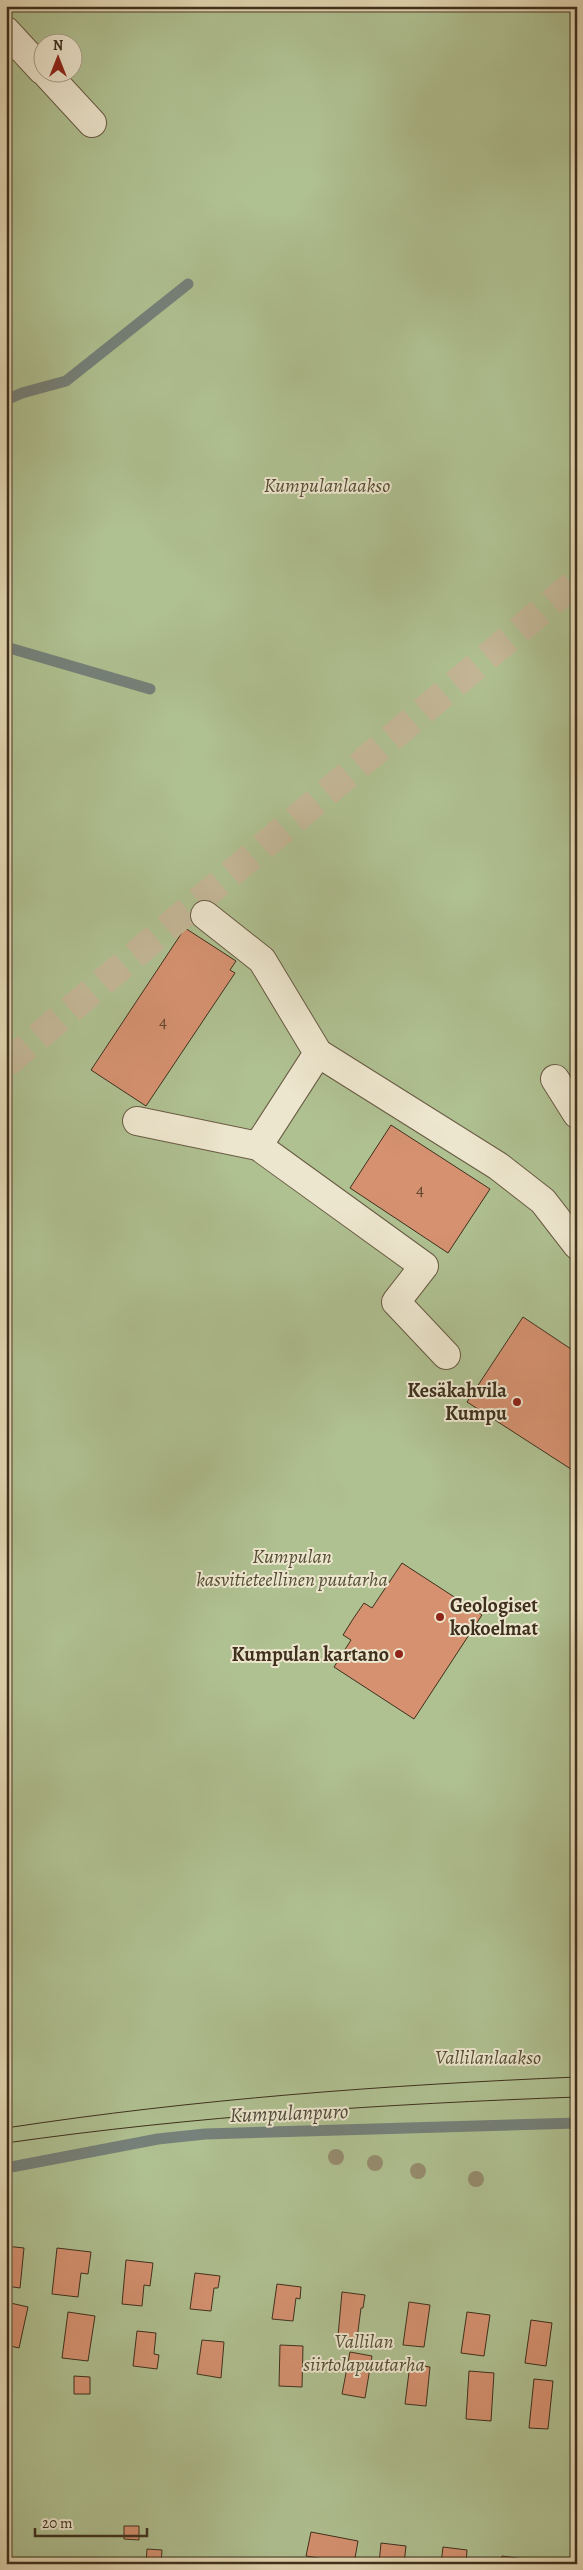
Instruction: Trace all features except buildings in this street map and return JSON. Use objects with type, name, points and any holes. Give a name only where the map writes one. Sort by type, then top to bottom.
[{"type":"street","points":[[6,32],[32,59]]},
{"type":"street","points":[[54,82],[92,123]]},
{"type":"street","points":[[205,915],[262,960],[318,1053],[498,1166],[543,1201],[577,1245]]},
{"type":"street","points":[[258,1146],[318,1053]]},
{"type":"street","points":[[555,1079],[577,1114]]},
{"type":"street","points":[[137,1121],[258,1146],[424,1266],[396,1302],[446,1355]]},
{"type":"green space","points":[[13,6],[577,6],[577,2564],[6,2564],[6,11]]},
{"type":"waterway","points":[[6,400],[22,393],[66,381],[188,284]]},
{"type":"waterway","points":[[6,647],[150,689]]},
{"type":"waterway","name":"Kumpulanpuro","points":[[6,2168],[158,2139],[205,2134],[577,2123]]},
{"type":"tunnel","points":[[6,1064],[577,581]]},
{"type":"tram line","points":[[6,2128],[220,2101],[434,2084],[577,2077]]},
{"type":"tram line","points":[[6,2143],[148,2125],[291,2112],[577,2097]]},
{"type":"place","name":"Kesäkahvila Kumpu","points":[[517,1402]]},
{"type":"place","name":"Geologiset kokoelmat","points":[[440,1617]]},
{"type":"place","name":"Kumpulan kartano","points":[[399,1654]]},
{"type":"park label","name":"Kumpulanlaakso","points":[[327,485]]},
{"type":"park label","name":"Kumpulan kasvitieteellinen puutarha","points":[[292,1568]]},
{"type":"park label","name":"Vallilanlaakso","points":[[488,2057]]},
{"type":"park label","name":"Vallilan siirtolapuutarha","points":[[364,2352]]}]
